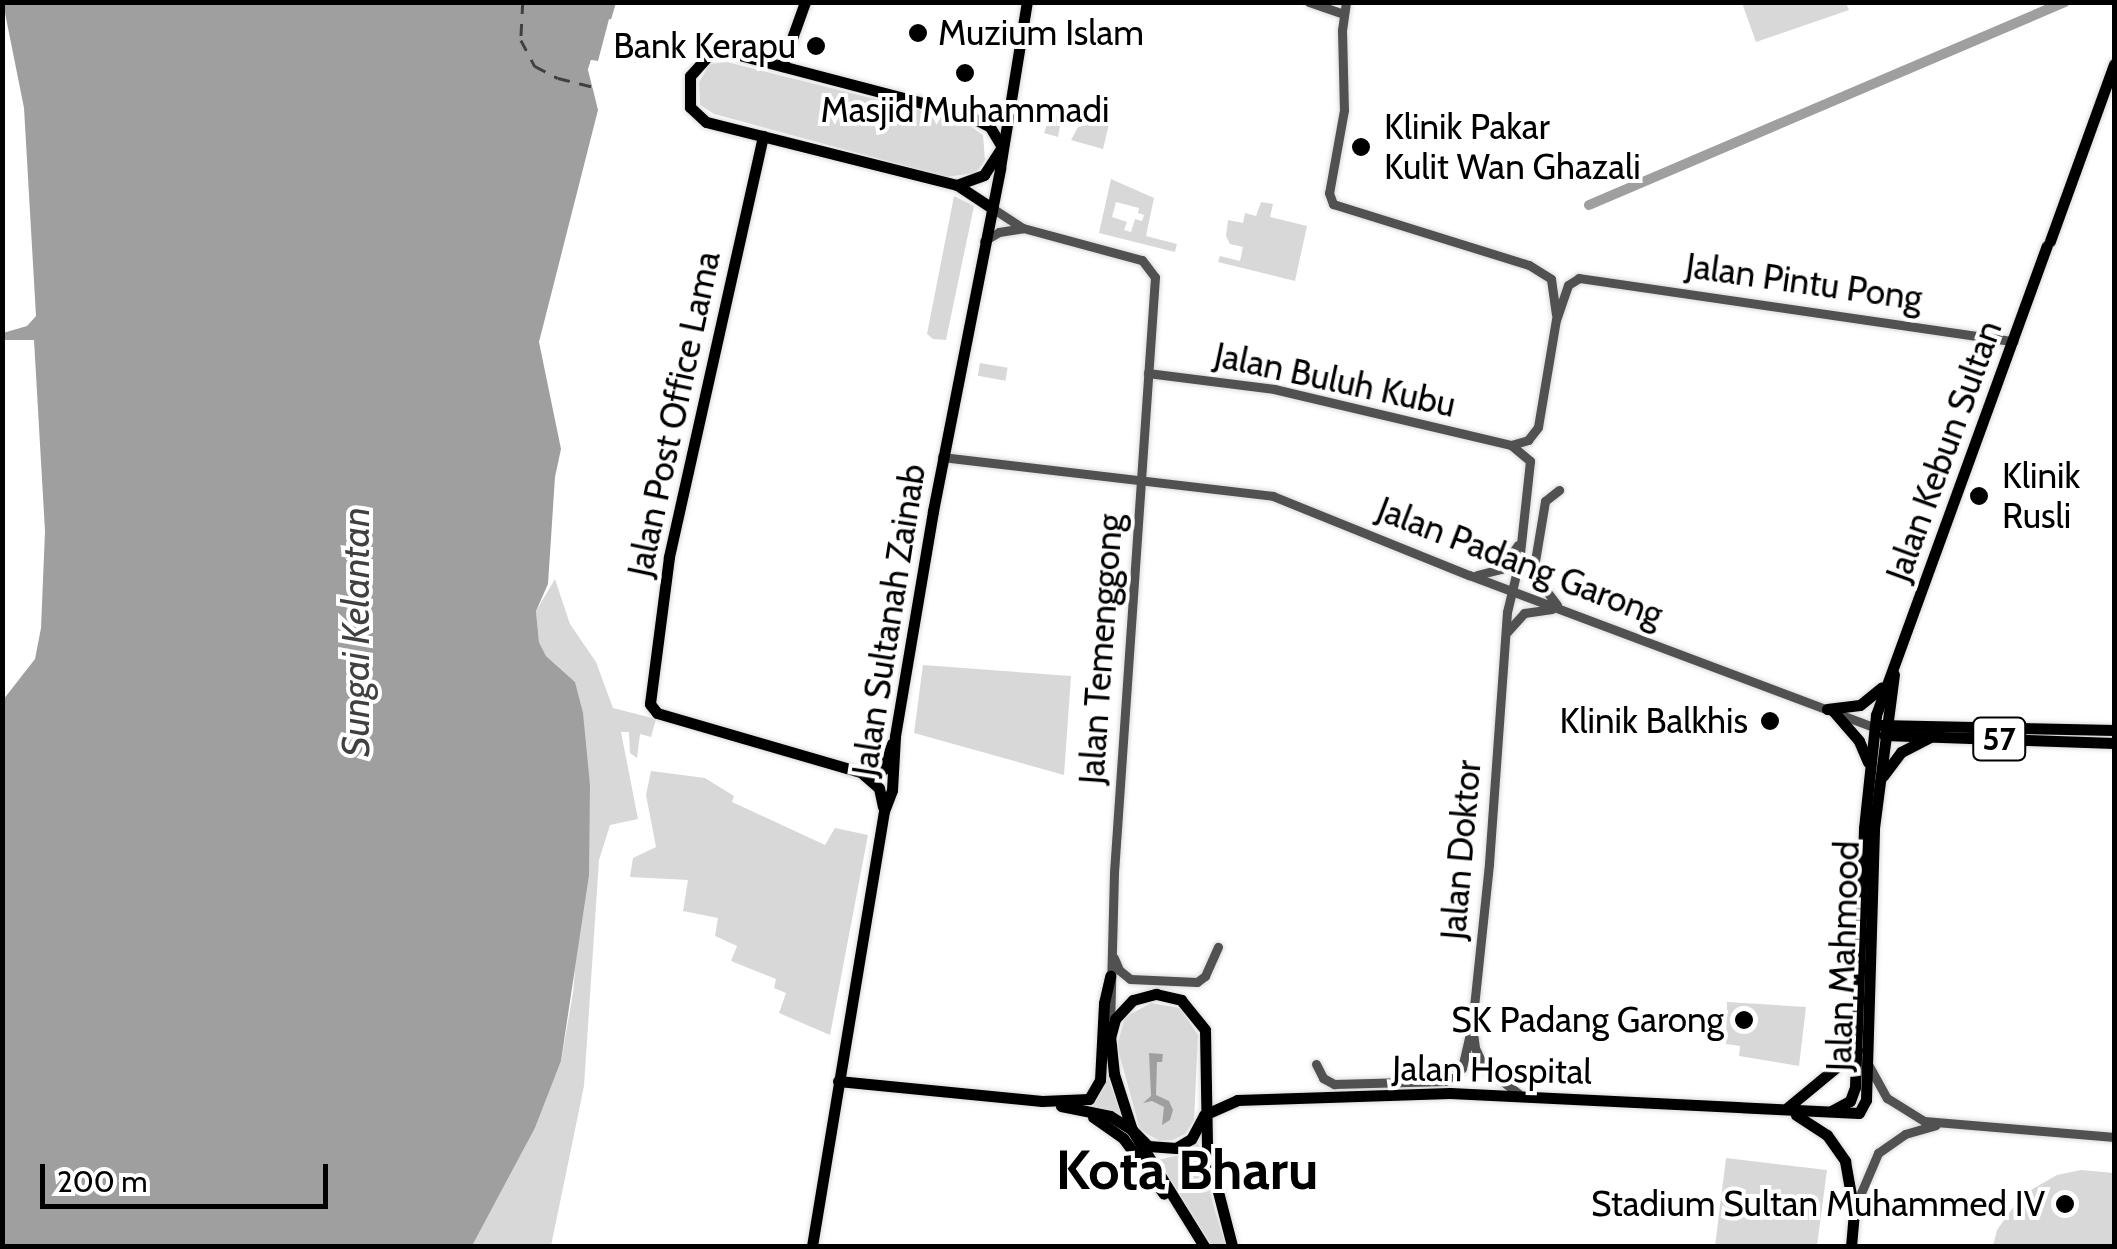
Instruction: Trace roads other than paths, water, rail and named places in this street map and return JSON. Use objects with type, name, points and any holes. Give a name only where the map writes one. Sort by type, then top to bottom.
[{"type":"main road","points":[[782,66],[806,2]]},
{"type":"main road","name":"Jalan Sultanah Zainab","points":[[812,1246],[884,811],[892,790],[895,736],[942,457],[1028,2]]},
{"type":"main road","points":[[956,186],[984,175],[1002,147],[990,127],[976,118],[719,52],[701,60],[688,84],[690,107],[696,116],[956,186],[992,208]]},
{"type":"main road","name":"Jalan Kebun Sultan","points":[[1881,728],[1892,678],[2114,64]]},
{"type":"main road","name":"Jalan Post Office Lama","points":[[763,136],[669,556],[650,704],[657,713],[862,773]]},
{"type":"main road","points":[[1830,711],[1860,706],[1892,678]]},
{"type":"main road","points":[[1830,711],[1859,741],[1869,766]]},
{"type":"main road","name":"57","points":[[1881,728],[2114,730]]},
{"type":"main road","name":"57","points":[[1881,728],[1933,737],[2114,743]]},
{"type":"main road","name":"Jalan Mahmood","points":[[1827,1113],[1845,1105],[1854,1094],[1869,766],[1881,728]]},
{"type":"main road","name":"Jalan Mahmood","points":[[1827,1113],[1847,1115],[1863,1110],[1881,728]]},
{"type":"main road","points":[[862,773],[883,770],[895,736]]},
{"type":"main road","points":[[1878,790],[1895,758],[1933,737]]},
{"type":"main road","points":[[862,773],[879,788],[884,811]]},
{"type":"main road","points":[[838,1080],[1042,1101],[1081,1101],[1098,1088],[1104,1003],[1110,976]]},
{"type":"main road","points":[[1204,1246],[1132,1130],[1114,1074],[1110,1038],[1124,1008],[1144,995],[1169,996],[1192,1008],[1205,1030],[1204,1115],[1210,1168],[1232,1246]]},
{"type":"main road","points":[[1784,1110],[1800,1101],[1856,1050]]},
{"type":"main road","name":"Jalan Hospital","points":[[1204,1115],[1237,1100],[1519,1094],[1827,1113]]},
{"type":"main road","points":[[1042,1101],[1110,1116],[1148,1146],[1176,1148],[1191,1139],[1204,1115]]},
{"type":"main road","points":[[1080,1110],[1113,1128],[1181,1211]]},
{"type":"main road","name":"Jalan Hospital","points":[[1784,1110],[1815,1124],[1837,1146],[1845,1161],[1854,1212]]},
{"type":"main road","points":[[1851,1246],[1854,1212]]},
{"type":"street","points":[[1310,2],[1345,8],[1344,110],[1329,193],[1334,204],[1529,265],[1554,285],[1556,320],[1538,427],[1528,440],[1511,445]]},
{"type":"street","points":[[992,208],[1023,228]]},
{"type":"street","points":[[984,241],[999,232],[1023,228]]},
{"type":"street","name":"Jalan Temenggong","points":[[1023,228],[1133,256],[1149,265],[1156,282],[1111,952],[1110,1038]]},
{"type":"street","name":"Jalan Pintu Pong","points":[[1556,320],[1570,282],[1588,278],[2013,341]]},
{"type":"street","name":"Jalan Buluh Kubu","points":[[1148,373],[1274,389],[1511,445]]},
{"type":"street","name":"Jalan Doktor","points":[[1511,445],[1527,456],[1532,468],[1505,638],[1472,1026],[1475,1048],[1484,1067],[1519,1094]]},
{"type":"street","name":"Jalan Padang Garong","points":[[942,457],[1140,477],[1273,496],[1469,575],[1881,728]]},
{"type":"street","points":[[1559,490],[1545,501],[1533,574],[1560,608]]},
{"type":"street","points":[[1469,575],[1501,569],[1523,535]]},
{"type":"street","points":[[1505,638],[1524,613],[1560,608]]},
{"type":"street","points":[[1111,952],[1118,970],[1130,979],[1197,982],[1205,976],[1218,946]]},
{"type":"street","points":[[1316,1064],[1326,1081],[1334,1084],[1450,1080],[1462,1068],[1472,1026]]},
{"type":"street","points":[[1867,1062],[1887,1098],[1912,1116],[1939,1125],[2114,1137]]},
{"type":"street","points":[[1854,1212],[1878,1153],[1904,1134],[1939,1125]]},
{"type":"water","name":"Sungai Kelantan","points":[[3,3],[616,3],[598,62],[591,60],[588,69],[598,110],[539,342],[561,449],[555,477],[548,584],[536,611],[539,642],[546,656],[575,682],[583,713],[590,785],[589,875],[561,1061],[535,1128],[472,1246],[3,1246],[3,700],[35,659],[41,628],[45,531],[34,340],[3,340],[3,333],[27,326],[36,316],[24,108]]},
{"type":"water","points":[[1149,1053],[1163,1054],[1162,1062],[1157,1062],[1156,1095],[1169,1101],[1173,1110],[1170,1120],[1162,1125],[1164,1107],[1152,1101],[1143,1103],[1151,1096]]},
{"type":"waterway","points":[[1589,205],[2065,2]]},
{"type":"place","name":"Muzium Islam","points":[[918,33]]},
{"type":"place","name":"Bank Kerapu","points":[[816,46]]},
{"type":"place","name":"Masjid Muhammadi","points":[[965,73]]},
{"type":"place","name":"Klinik Pakar Kulit Wan Ghazali","points":[[1361,147]]},
{"type":"place","name":"Klinik Rusli","points":[[1979,496]]},
{"type":"place","name":"Klinik Balkhis","points":[[1770,721]]},
{"type":"place","name":"SK Padang Garong","points":[[1744,1020]]},
{"type":"place","name":"Stadium Sultan Muhammed IV","points":[[2065,1204]]},
{"type":"district","name":"Kota Bharu","points":[[1187,1170]]}]
